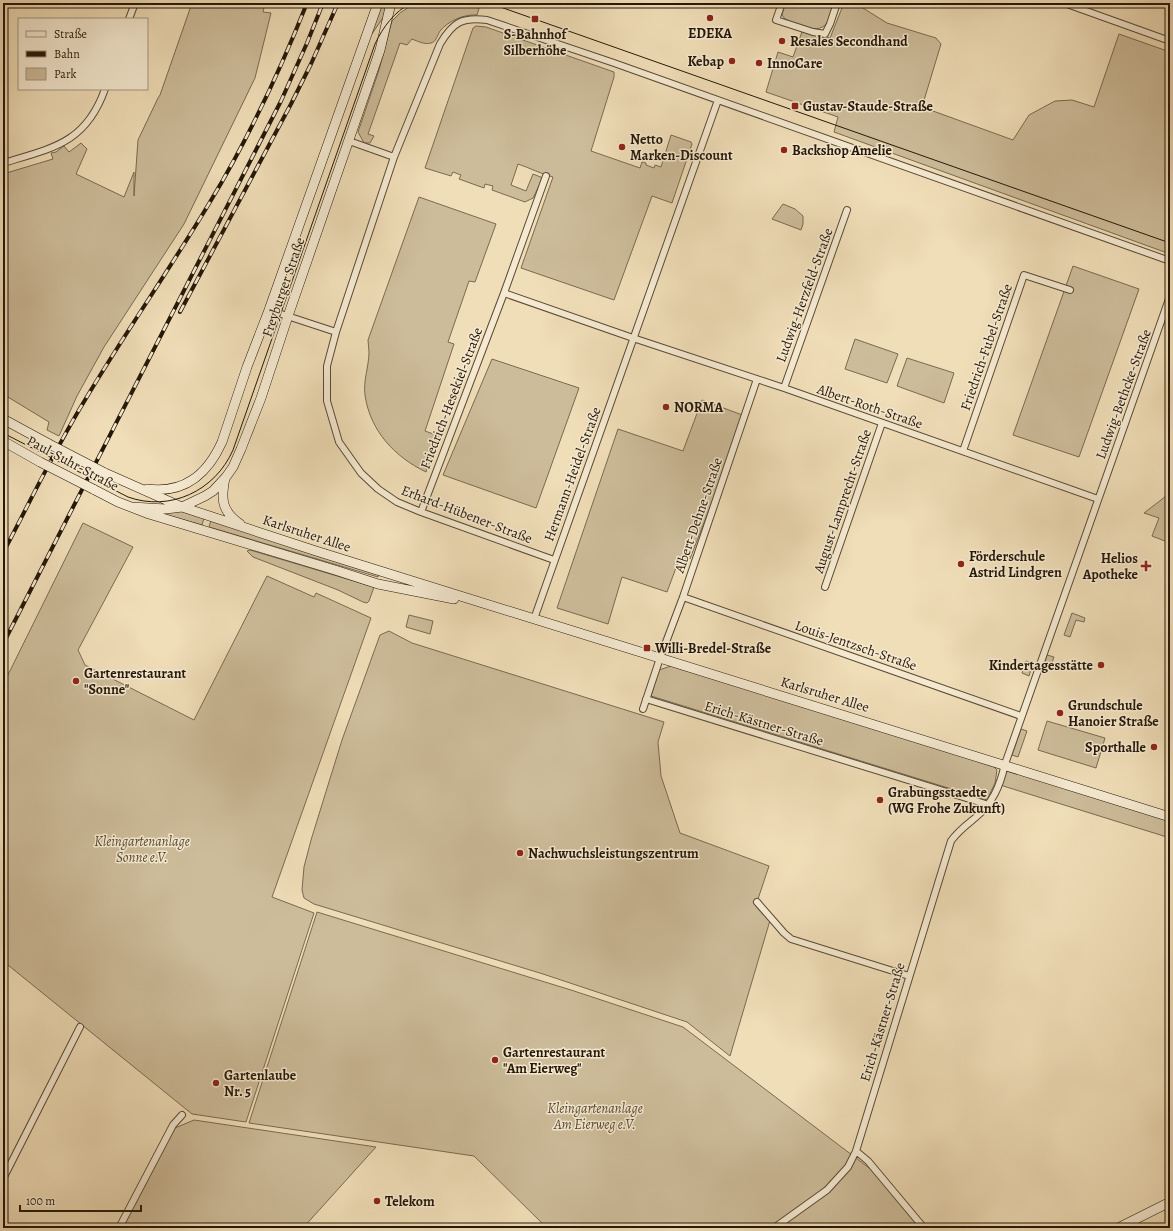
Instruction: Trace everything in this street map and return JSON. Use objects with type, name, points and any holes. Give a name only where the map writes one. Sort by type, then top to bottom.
[{"type":"street","points":[[129,18],[135,3]]},
{"type":"street","name":"Freyburger Straße","points":[[186,484],[204,470],[216,454],[222,442],[247,367],[269,310],[378,3]]},
{"type":"street","name":"Freyburger Straße","points":[[131,507],[166,509],[182,506],[205,496],[226,477],[241,449],[250,428],[380,50],[391,3]]},
{"type":"street","points":[[782,3],[776,20],[813,32],[825,34],[838,3]]},
{"type":"street","points":[[1064,3],[1170,40]]},
{"type":"street","name":"Erhard-Hübener-Straße","points":[[554,560],[420,512],[397,502],[378,489],[361,473],[339,442],[327,401],[327,366],[336,332],[394,157],[440,44],[448,30],[460,21],[474,18],[487,20],[718,100]]},
{"type":"street","points":[[3,163],[61,144],[77,134],[89,121],[100,102],[105,90]]},
{"type":"street","points":[[718,100],[1170,261]]},
{"type":"street","name":"Hermann-Heidel-Straße","points":[[534,618],[718,100]]},
{"type":"street","points":[[349,141],[394,157]]},
{"type":"street","name":"Friedrich-Hesekiel-Straße","points":[[420,512],[504,293],[546,176]]},
{"type":"street","name":"Ludwig-Herzfeld-Straße","points":[[784,388],[847,210]]},
{"type":"street","name":"Friedrich-Fubel-Straße","points":[[963,451],[1024,275],[1070,290]]},
{"type":"street","points":[[504,293],[633,338]]},
{"type":"street","name":"Ludwig-Bethcke-Straße","points":[[1021,716],[1170,296]]},
{"type":"street","points":[[269,310],[336,332]]},
{"type":"street","name":"Albert-Roth-Straße","points":[[633,338],[784,388],[1098,499]]},
{"type":"street","name":"Albert-Dehne-Straße","points":[[660,658],[683,597],[757,379]]},
{"type":"street","name":"Paul-Suhr-Straße","points":[[3,419],[103,472]]},
{"type":"street","name":"August-Lamprecht-Straße","points":[[825,587],[882,423]]},
{"type":"street","name":"Paul-Suhr-Straße","points":[[3,441],[40,462],[131,507]]},
{"type":"street","name":"Karlsruher Allee","points":[[103,472],[182,506],[246,528],[472,600],[1004,764],[1170,817]]},
{"type":"street","points":[[226,477],[223,490],[224,506],[233,519],[246,528]]},
{"type":"street","name":"Karlsruher Allee","points":[[135,486],[161,490],[186,484]]},
{"type":"street","name":"Karlsruher Allee","points":[[131,507],[171,521],[378,584],[449,598],[472,600]]},
{"type":"street","name":"Louis-Jentzsch-Straße","points":[[683,597],[1021,716]]},
{"type":"street","points":[[643,709],[660,658]]},
{"type":"street","name":"Erich-Kästner-Straße","points":[[646,699],[989,805]]},
{"type":"street","name":"Erich-Kästner-Straße","points":[[774,1228],[827,1190],[848,1167],[856,1151],[950,841],[958,831],[989,805],[1000,785],[1004,764],[1021,716]]},
{"type":"street","points":[[757,902],[791,939],[908,976]]},
{"type":"street","points":[[3,1179],[80,1027]]},
{"type":"street","points":[[119,1228],[173,1125],[182,1115]]},
{"type":"street","points":[[856,1151],[868,1161],[924,1228]]},
{"type":"street","points":[[1118,1228],[1170,1202]]},
{"type":"green space","points":[[192,3],[265,3],[263,12],[271,13],[255,78],[184,224],[104,347],[77,396],[59,436],[47,430],[49,422],[3,394],[3,174],[53,159],[51,153],[56,152],[64,146],[69,152],[81,143],[87,149],[76,174],[124,197],[134,172],[134,196],[138,140],[160,95]]},
{"type":"green space","points":[[381,3],[388,3],[386,13],[372,34],[370,34]]},
{"type":"green space","points":[[415,3],[474,3],[480,5],[477,15],[462,17],[447,24],[443,27],[433,42],[424,43],[412,39],[407,45],[400,43],[368,134],[374,136],[370,143],[364,143],[358,132],[379,70],[392,21],[400,13]]},
{"type":"green space","points":[[785,3],[835,3],[830,17],[824,26],[814,29],[785,19],[782,15]]},
{"type":"green space","points":[[844,3],[855,3],[887,23],[936,38],[941,44],[922,107],[1013,140],[1029,115],[1055,101],[1072,100],[1094,107],[1119,34],[1170,52],[1170,254],[834,132],[838,117],[766,92],[778,52],[793,57],[803,29],[830,38]]},
{"type":"green space","points":[[476,26],[486,27],[614,72],[614,77],[591,151],[640,168],[642,162],[654,168],[655,165],[661,167],[671,135],[691,142],[692,144],[672,203],[652,196],[614,300],[521,268],[553,177],[518,164],[511,185],[526,191],[533,174],[543,178],[533,198],[525,202],[492,190],[493,186],[485,184],[484,188],[459,179],[461,175],[453,172],[451,176],[425,168],[473,28]]},
{"type":"green space","points":[[419,197],[496,224],[475,282],[469,281],[448,342],[454,344],[425,431],[439,436],[426,472],[404,459],[394,451],[378,431],[372,420],[365,395],[365,379],[369,357],[368,340]]},
{"type":"green space","points":[[783,204],[795,209],[803,216],[801,230],[772,219]]},
{"type":"green space","points":[[1073,266],[1139,289],[1079,457],[1013,435]]},
{"type":"green space","points":[[855,339],[898,354],[887,383],[845,369]]},
{"type":"green space","points":[[907,358],[954,373],[944,403],[897,386]]},
{"type":"green space","points":[[492,359],[579,388],[536,508],[443,475]]},
{"type":"green space","points":[[702,400],[745,416],[690,559],[680,557],[667,592],[622,577],[608,624],[557,608],[618,429],[683,451]]},
{"type":"green space","points":[[1170,493],[1170,543],[1152,536],[1159,518],[1144,513]]},
{"type":"green space","points":[[183,511],[204,518],[202,525],[166,515],[166,513]]},
{"type":"green space","points":[[211,520],[379,574],[378,577],[209,527]]},
{"type":"green space","name":"Kleingartenanlage Sonne e.V.","points":[[83,523],[133,547],[78,650],[85,665],[194,720],[267,576],[314,597],[316,593],[371,618],[272,897],[314,913],[246,1122],[192,1114],[3,961],[3,685]]},
{"type":"green space","points":[[250,550],[374,587],[369,601],[367,603],[363,602],[338,590],[253,557],[247,551]]},
{"type":"green space","points":[[1072,613],[1085,618],[1084,622],[1076,620],[1070,637],[1064,635]]},
{"type":"green space","points":[[409,615],[433,621],[430,634],[406,627]]},
{"type":"green space","name":"Nachwuchsleistungszentrum","points":[[389,631],[412,643],[664,722],[658,742],[661,776],[680,833],[769,866],[757,902],[771,917],[730,1056],[687,1022],[543,974],[314,904],[304,898],[302,890],[304,867],[342,740],[380,635]]},
{"type":"green space","points":[[1047,655],[1054,657],[1049,671],[1042,669]]},
{"type":"green space","points":[[1026,661],[1033,663],[1029,676],[1022,673]]},
{"type":"green space","points":[[671,666],[992,765],[997,770],[995,783],[987,800],[651,696],[659,670]]},
{"type":"green space","points":[[1047,721],[1105,738],[1096,768],[1038,750]]},
{"type":"green space","points":[[1021,729],[1027,731],[1018,757],[1012,755]]},
{"type":"green space","points":[[1009,766],[1170,817],[1170,838],[1000,785]]},
{"type":"green space","name":"Kleingartenanlage Am Eierweg e.V.","points":[[317,912],[571,990],[683,1027],[885,1180],[923,1228],[547,1228],[474,1156],[249,1123]]},
{"type":"green space","points":[[194,1120],[376,1147],[303,1228],[120,1228],[175,1128]]},
{"type":"tram line","points":[[3,433],[128,497],[144,501],[160,502],[175,500],[203,487],[215,477],[233,450],[375,44],[394,15],[411,3]]},
{"type":"tram line","points":[[489,3],[1170,243]]},
{"type":"railway","points":[[3,553],[53,456],[74,419],[100,375],[195,227],[224,178],[250,129],[286,54],[307,3]]},
{"type":"railway","points":[[3,644],[281,101],[323,3]]},
{"type":"railway","points":[[180,312],[291,104],[311,64],[338,3]]},
{"type":"place","name":"EDEKA","points":[[710,18]]},
{"type":"place","name":"S-Bahnhof Silberhöhe","points":[[535,19]]},
{"type":"place","name":"Resales Secondhand","points":[[782,41]]},
{"type":"place","name":"Kebap","points":[[732,61]]},
{"type":"place","name":"InnoCare","points":[[759,63]]},
{"type":"place","name":"Gustav-Staude-Straße","points":[[795,106]]},
{"type":"place","name":"Netto Marken-Discount","points":[[622,147]]},
{"type":"place","name":"Backshop Amelie","points":[[784,150]]},
{"type":"place","name":"NORMA","points":[[666,407]]},
{"type":"place","name":"Förderschule Astrid Lindgren","points":[[961,564]]},
{"type":"place","name":"Helios Apotheke","points":[[1146,566]]},
{"type":"place","name":"Willi-Bredel-Straße","points":[[647,648]]},
{"type":"place","name":"Kindertagesstätte","points":[[1101,665]]},
{"type":"place","name":"Gartenrestaurant \"Sonne\"","points":[[76,681]]},
{"type":"place","name":"Grundschule Hanoier Straße","points":[[1060,713]]},
{"type":"place","name":"Sporthalle","points":[[1154,747]]},
{"type":"place","name":"Grabungsstaedte (WG Frohe Zukunft)","points":[[880,800]]},
{"type":"place","name":"Nachwuchsleistungszentrum","points":[[520,853]]},
{"type":"place","name":"Gartenrestaurant \"Am Eierweg\"","points":[[495,1060]]},
{"type":"place","name":"Gartenlaube Nr. 5","points":[[216,1083]]},
{"type":"place","name":"Telekom","points":[[377,1201]]}]
